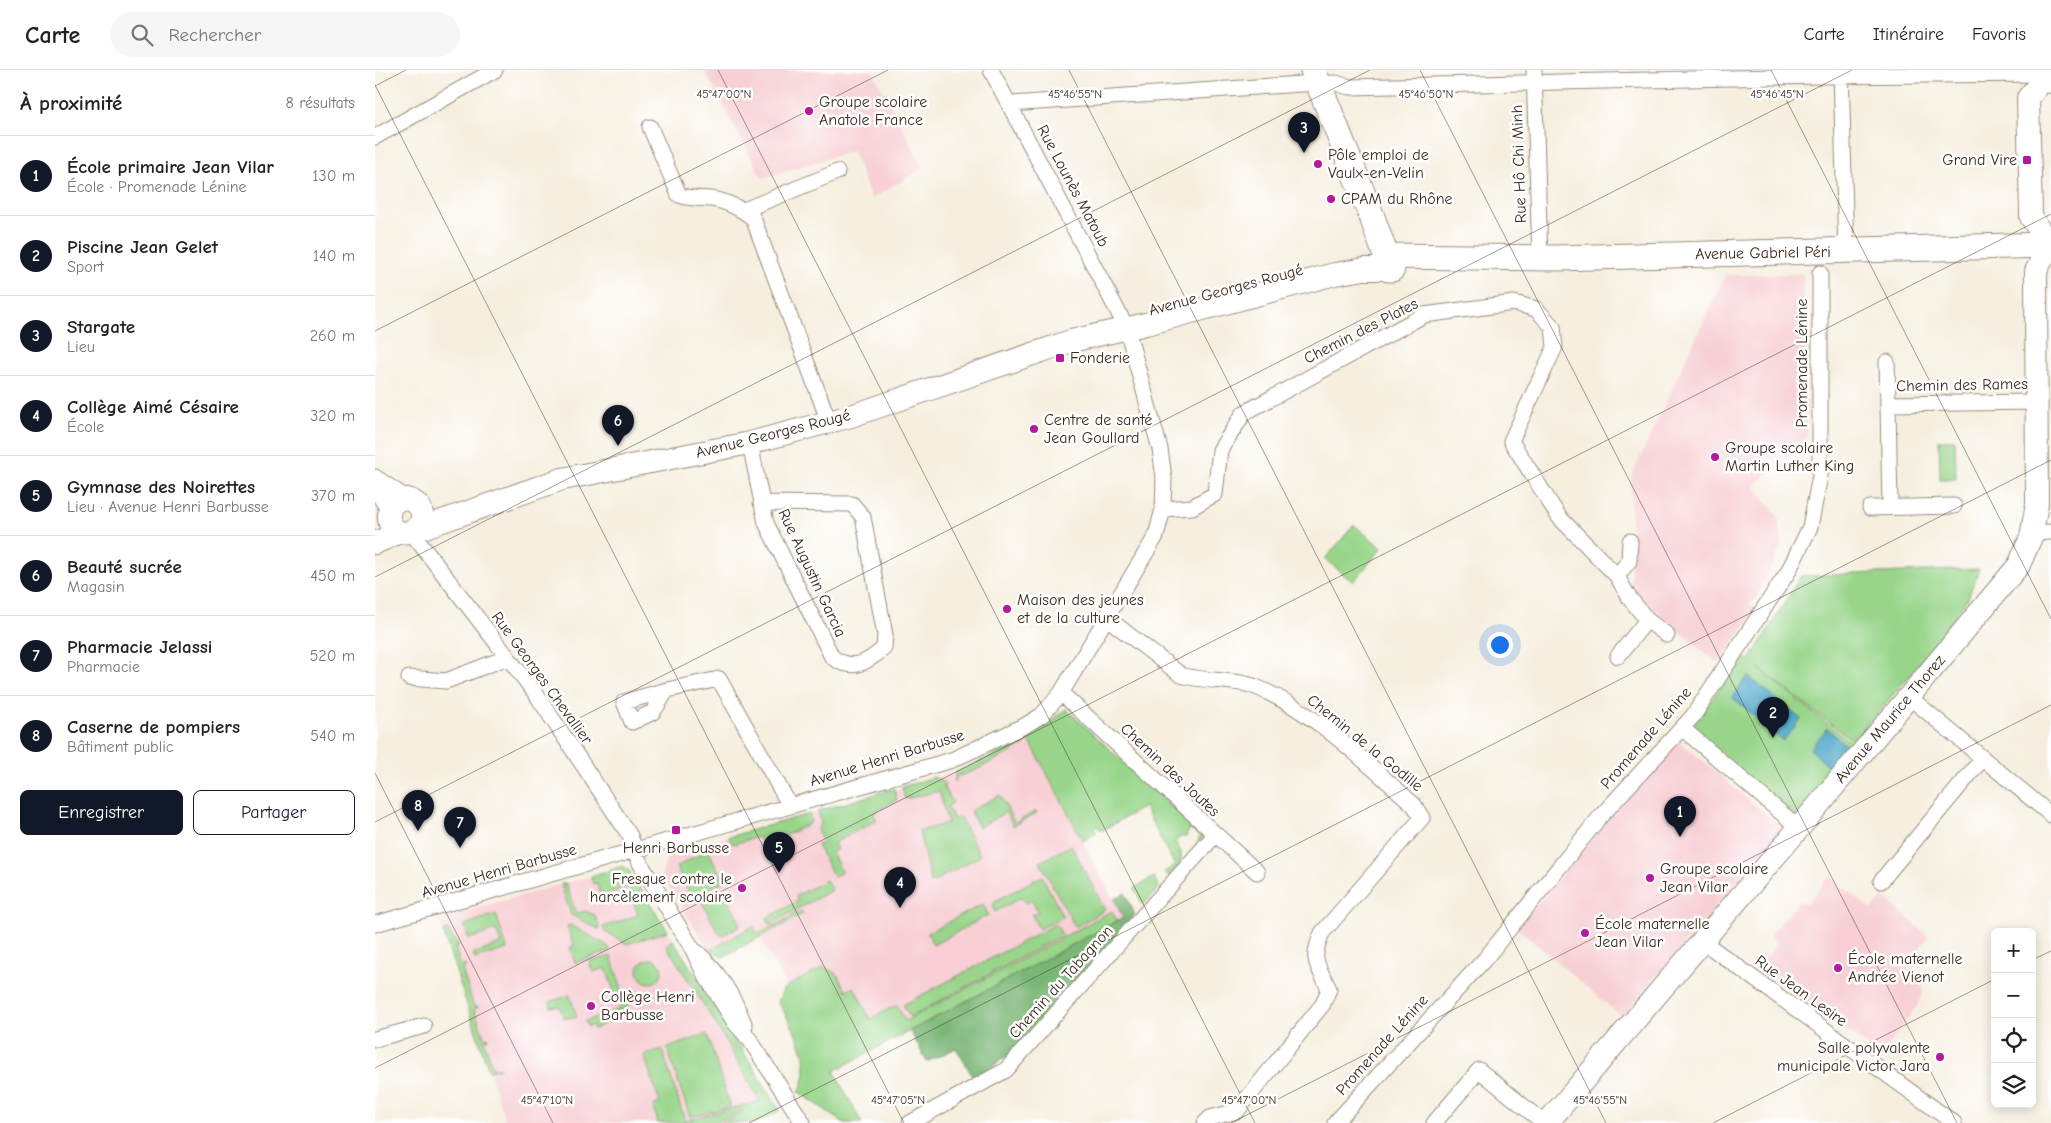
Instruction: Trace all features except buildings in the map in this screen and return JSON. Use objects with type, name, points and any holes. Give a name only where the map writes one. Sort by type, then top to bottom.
[{"type":"main road","points":[[1316,77],[1387,262]]},
{"type":"main road","name":"Avenue Gabriel Péri","points":[[1387,262],[1442,266],[1476,257],[1846,252],[2051,245]]},
{"type":"street","points":[[375,137],[495,70]]},
{"type":"street","name":"Rue Lounès Matoub","points":[[991,70],[1125,324]]},
{"type":"street","points":[[1009,104],[1316,77],[1349,87],[1535,77],[1841,73],[2050,77]]},
{"type":"street","points":[[1841,73],[1846,252]]},
{"type":"street","name":"Rue Hô Chi Minh","points":[[1535,77],[1539,256]]},
{"type":"street","points":[[2050,77],[2028,98],[2031,217],[2051,245]]},
{"type":"street","points":[[650,127],[679,195],[692,200],[711,199],[744,210],[753,218],[829,422]]},
{"type":"street","points":[[744,210],[837,172]]},
{"type":"street","name":"Avenue Maurice Thorez","points":[[1546,1123],[1799,828],[2019,565],[2042,532],[2037,504],[2036,271],[2051,245]]},
{"type":"street","name":"Avenue Georges Rougé","points":[[375,477],[404,518],[471,510],[562,479],[750,443],[829,422],[1071,341],[1275,276],[1361,256],[1387,262]]},
{"type":"street","name":"Promenade Lénine","points":[[1335,1123],[1485,960],[1600,817],[1693,716],[1783,580],[1810,527],[1821,470],[1820,273]]},
{"type":"street","name":"Chemin des Plates","points":[[1163,509],[1192,507],[1215,494],[1221,450],[1244,413],[1389,332],[1424,315],[1514,304],[1536,309],[1553,327],[1555,347],[1511,441],[1559,517],[1617,576],[1628,596],[1647,620],[1667,635]]},
{"type":"street","name":"Avenue Henri Barbusse","points":[[375,924],[952,760],[1026,725],[1042,714],[1061,692],[1157,536],[1163,509],[1165,478],[1160,449],[1125,324]]},
{"type":"street","name":"Chemin des Rames","points":[[1887,362],[1890,507]]},
{"type":"street","name":"Chemin des Rames","points":[[1888,404],[2036,402]]},
{"type":"street","name":"Rue Augustin Garcia","points":[[750,443],[761,503],[766,523],[832,657],[843,665],[857,664],[873,658],[884,648],[885,635],[863,518],[852,504],[761,503]]},
{"type":"street","points":[[375,489],[404,518]]},
{"type":"street","points":[[1870,508],[1954,506]]},
{"type":"street","points":[[375,535],[404,518]]},
{"type":"street","points":[[375,543],[404,518]]},
{"type":"street","name":"Rue Georges Chevallier","points":[[404,518],[508,657],[625,828],[640,862],[692,948],[714,990],[735,1023],[750,1040],[803,1123]]},
{"type":"street","points":[[1617,576],[1629,561],[1630,541]]},
{"type":"street","name":"Chemin de la Godille","points":[[1107,618],[1181,675],[1193,679],[1255,686],[1304,713],[1414,806],[1422,818],[1322,933],[1314,951],[1315,960],[1329,989],[1323,1004],[1237,1111],[1210,1118],[1205,1123]]},
{"type":"street","points":[[1618,656],[1647,620]]},
{"type":"street","points":[[409,678],[445,681],[508,657]]},
{"type":"street","points":[[667,690],[719,679],[790,806]]},
{"type":"street","name":"Chemin des Joutes","points":[[1061,692],[1257,872]]},
{"type":"street","points":[[1908,696],[2051,815]]},
{"type":"street","points":[[1682,728],[1799,828]]},
{"type":"street","points":[[1881,881],[1983,758]]},
{"type":"street","name":"Chemin du Tabagnon","points":[[910,1123],[1006,1070],[1215,835]]},
{"type":"street","name":"Rue Jean Lesire","points":[[1702,941],[1954,1123]]},
{"type":"street","points":[[375,1039],[424,1026]]},
{"type":"street","points":[[1435,1123],[1479,1070],[1546,1123]]},
{"type":"shaded area","name":"Groupe scolaire Anatole France","points":[[704,70],[872,70],[923,168],[871,199],[853,151],[762,178]]},
{"type":"shaded area","name":"Groupe scolaire Martin Luther King","points":[[1803,274],[1806,371],[1792,382],[1807,401],[1807,443],[1754,485],[1778,517],[1782,544],[1756,599],[1750,603],[1756,612],[1718,664],[1631,590],[1631,477],[1725,275]]},
{"type":"shaded area","points":[[1028,738],[1123,918],[834,1071],[753,926],[710,950],[708,949],[661,875],[669,854],[956,772]]},
{"type":"shaded area","name":"Groupe scolaire Jean Vilar","points":[[1677,739],[1782,828],[1622,1017],[1517,928]]},
{"type":"shaded area","name":"Collège Henri Barbusse","points":[[628,869],[780,1110],[756,1123],[506,1123],[439,919],[591,876]]},
{"type":"shaded area","name":"École maternelle Andrée Vienot","points":[[1830,876],[1871,910],[1884,897],[1929,937],[1907,963],[1922,980],[1923,993],[1917,1006],[1881,1056],[1759,966],[1778,943],[1770,936],[1799,901],[1806,905]]},
{"type":"green space","points":[[1939,440],[1955,440],[1956,479],[1940,479]]},
{"type":"green space","points":[[1354,525],[1382,548],[1353,582],[1325,559]]},
{"type":"green space","points":[[1979,569],[1968,598],[1912,673],[1853,741],[1758,668],[1855,746],[1795,818],[1691,729],[1742,657],[1749,661],[1801,576]]},
{"type":"green space","points":[[1066,709],[1202,835],[1203,838],[1196,846],[1200,837],[1190,828],[1185,838],[1183,836],[1175,841],[1181,852],[1181,865],[1169,876],[1164,872],[1175,866],[1144,807],[1101,831],[1098,826],[1094,829],[1096,833],[1083,841],[1028,738]]},
{"type":"green space","points":[[1022,742],[1024,745],[974,771],[956,777],[956,772]]},
{"type":"green space","points":[[934,777],[946,784],[943,786],[953,803],[947,807],[955,820],[960,817],[980,856],[931,883],[919,831],[948,823],[939,791],[905,799],[902,787]]},
{"type":"green space","points":[[894,789],[897,800],[873,813],[877,820],[834,843],[837,849],[832,853],[842,872],[834,877],[817,845],[823,842],[817,830],[821,823],[818,811]]},
{"type":"green space","points":[[1000,795],[1015,823],[1036,811],[1037,813],[1013,826],[1006,812],[979,827],[970,811]]},
{"type":"green space","points":[[809,814],[811,821],[809,824],[764,846],[758,837],[733,844],[728,837]]},
{"type":"green space","points":[[1071,845],[1105,910],[1075,927],[1040,862]]},
{"type":"green space","points":[[708,850],[724,881],[692,898],[676,867]]},
{"type":"green space","points":[[623,866],[628,869],[668,931],[627,944],[605,932],[603,927],[638,915],[628,887],[601,896],[597,883],[593,884],[591,876]]},
{"type":"green space","points":[[1042,876],[1063,917],[1039,929],[1032,915],[1038,912],[1032,900],[1026,903],[1022,897],[995,912],[993,908],[995,901]]},
{"type":"green space","points":[[1154,877],[1159,888],[1143,905],[1134,888]]},
{"type":"green space","points":[[826,880],[832,890],[770,924],[767,918],[798,901],[796,896]]},
{"type":"green space","points":[[566,883],[576,914],[585,911],[595,915],[600,930],[571,915],[561,884]]},
{"type":"green space","points":[[719,889],[723,890],[740,922],[739,927],[723,935],[719,934],[702,902],[703,897]]},
{"type":"green space","points":[[1125,893],[1135,915],[1050,1009],[1020,1047],[973,1077],[956,1048],[927,1062],[910,1031],[1123,918],[1114,899]]},
{"type":"green space","points":[[983,904],[988,915],[933,945],[928,933]]},
{"type":"green space","points":[[801,911],[803,914],[723,957],[710,950],[753,926],[758,934]]},
{"type":"green space","points":[[1112,911],[1117,921],[834,1071],[862,1123],[844,1123],[799,1092],[804,1081],[804,1057],[796,1034],[778,1002],[784,988],[824,967],[837,974],[846,991],[854,987],[870,1019],[897,1005],[905,1021]]},
{"type":"green space","points":[[496,914],[507,949],[475,959],[473,954],[501,944],[496,930],[469,939],[464,925]]},
{"type":"green space","points":[[1056,924],[1062,935],[910,1017],[903,1005]]},
{"type":"green space","points":[[570,925],[608,946],[610,951],[575,963],[570,947],[574,946],[567,926]]},
{"type":"green space","points":[[448,930],[459,945],[455,947],[461,966],[465,965],[466,967],[462,969],[474,1007],[479,1007],[474,1009],[484,1037],[489,1038],[484,1040],[493,1068],[500,1068],[489,1071],[443,932]]},
{"type":"green space","points":[[673,940],[780,1110],[756,1123],[722,1123],[742,1113],[741,1111],[716,1123],[658,1123],[653,1106],[660,1103],[644,1055],[662,1049],[685,1121],[760,1101],[717,1026],[666,945]]},
{"type":"green space","points":[[611,956],[629,1011],[594,1029],[592,1025],[588,1027],[585,1021],[620,1009],[606,968],[593,972],[589,962]]},
{"type":"green space","points":[[650,959],[658,963],[662,971],[658,979],[650,983],[642,979],[638,971],[642,963]]},
{"type":"green space","points":[[570,995],[577,1017],[564,1018],[559,1006],[551,1007],[550,1002]]},
{"type":"green space","points":[[707,1034],[730,1107],[690,1117],[667,1048]]},
{"type":"water","points":[[1748,676],[1801,719],[1783,741],[1732,697]]},
{"type":"water","points":[[1827,728],[1848,747],[1830,768],[1810,749]]},
{"type":"place","name":"Groupe scolaire Anatole France","points":[[809,111]]},
{"type":"place","name":"Stargate","points":[[1304,153]]},
{"type":"place","name":"Grand Vire","points":[[2027,160]]},
{"type":"place","name":"Pôle emploi de Vaulx-en-Velin","points":[[1318,164]]},
{"type":"place","name":"CPAM du Rhône","points":[[1331,199]]},
{"type":"place","name":"Fonderie","points":[[1060,358]]},
{"type":"place","name":"Centre de santé Jean Goullard","points":[[1034,429]]},
{"type":"place","name":"Beauté sucrée","points":[[618,446]]},
{"type":"place","name":"Groupe scolaire Martin Luther King","points":[[1715,457]]},
{"type":"place","name":"Maison des jeunes et de la culture","points":[[1007,609]]},
{"type":"place","name":"Piscine Jean Gelet","points":[[1773,738]]},
{"type":"place","name":"Henri Barbusse","points":[[676,830]]},
{"type":"place","name":"Caserne de pompiers","points":[[418,831]]},
{"type":"place","name":"École primaire Jean Vilar","points":[[1680,837]]},
{"type":"place","name":"Pharmacie Jelassi","points":[[460,848]]},
{"type":"place","name":"Gymnase des Noirettes","points":[[779,873]]},
{"type":"place","name":"Groupe scolaire Jean Vilar","points":[[1650,878]]},
{"type":"place","name":"Fresque contre le harcèlement scolaire","points":[[742,888]]},
{"type":"place","name":"Collège Aimé Césaire","points":[[900,908]]},
{"type":"place","name":"École maternelle Jean Vilar","points":[[1585,933]]},
{"type":"place","name":"École maternelle Andrée Vienot","points":[[1838,968]]},
{"type":"place","name":"Collège Henri Barbusse","points":[[591,1006]]},
{"type":"place","name":"Salle polyvalente municipale Victor Jara","points":[[1940,1057]]}]
